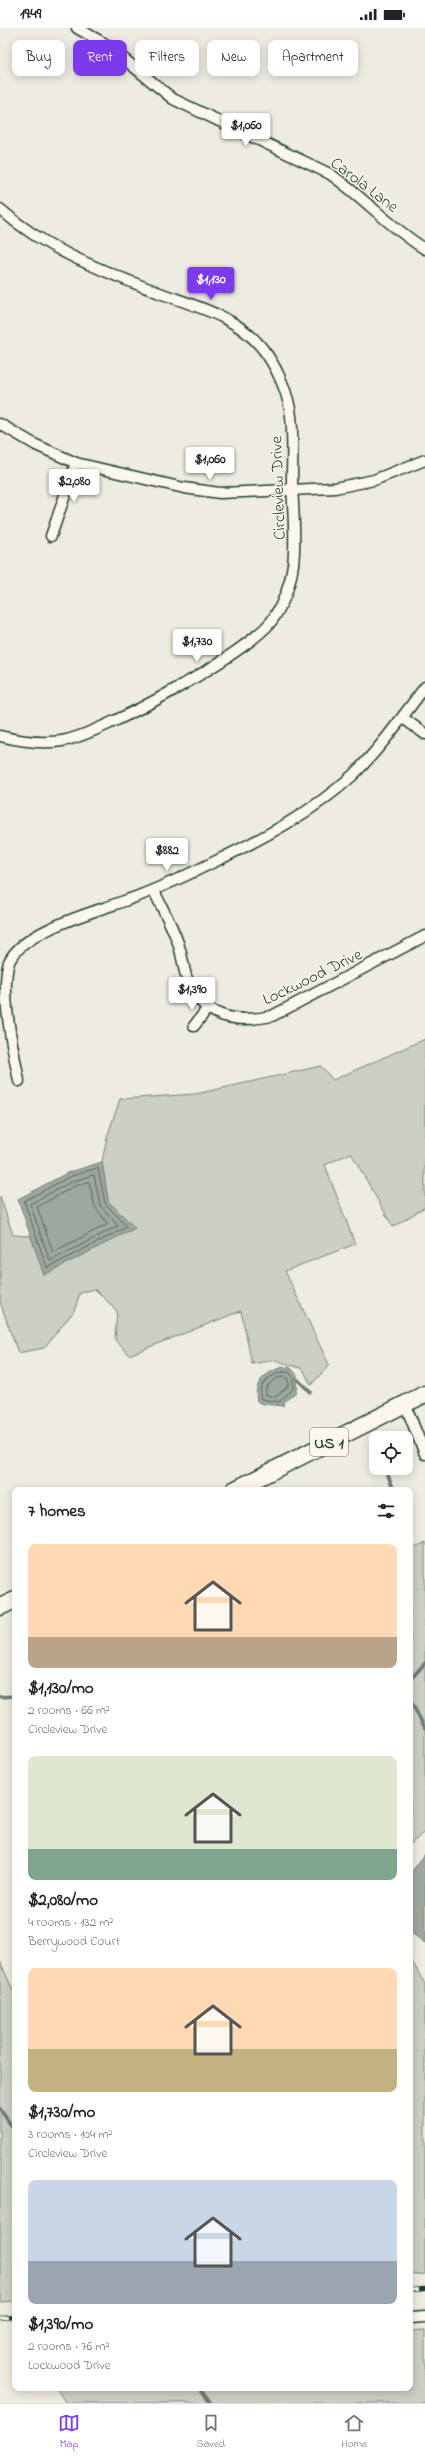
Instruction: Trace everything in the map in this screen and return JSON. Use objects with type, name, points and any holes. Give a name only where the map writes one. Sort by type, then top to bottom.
[{"type":"main road","name":"US 1","points":[[240,1487],[425,1394]]},
{"type":"main road","points":[[0,1607],[12,1601]]},
{"type":"street","name":"Carola Lane","points":[[77,28],[106,45],[172,99],[330,174],[349,188],[408,238],[425,249]]},
{"type":"street","name":"Circleview Drive","points":[[0,210],[17,224],[66,255],[230,321],[256,341],[275,368],[290,410],[292,490],[296,545],[292,575],[277,613],[258,636],[233,654],[138,710],[82,736],[43,742],[0,736]]},
{"type":"street","points":[[0,424],[36,445],[76,463],[184,488],[220,493],[292,490],[354,485],[425,460]]},
{"type":"street","points":[[51,536],[76,463]]},
{"type":"street","points":[[19,1081],[5,1004],[4,960],[23,944],[50,930],[154,891],[264,837],[300,816],[354,774],[403,718],[425,687]]},
{"type":"street","points":[[403,718],[425,734]]},
{"type":"street","points":[[154,891],[175,934],[186,976],[192,990],[207,1009],[194,1026]]},
{"type":"street","name":"Lockwood Drive","points":[[207,1009],[240,1019],[272,1016],[425,936]]},
{"type":"street","points":[[405,1404],[425,1454]]},
{"type":"street","points":[[413,2318],[425,2317]]},
{"type":"shaded area","points":[[425,1039],[425,1207],[393,1227],[351,1153],[325,1165],[355,1244],[285,1271],[329,1365],[311,1385],[303,1369],[275,1360],[252,1364],[241,1311],[129,1355],[115,1340],[117,1311],[95,1289],[80,1293],[74,1311],[44,1348],[18,1353],[0,1302],[0,1196],[13,1235],[31,1236],[44,1274],[108,1201],[102,1162],[107,1137],[120,1099],[196,1094],[321,1066],[333,1080]]},
{"type":"shaded area","points":[[425,1543],[425,1831],[413,1842],[413,1549]]},
{"type":"shaded area","points":[[0,1961],[12,1988],[12,2301],[0,2302]]},
{"type":"shaded area","points":[[413,1963],[425,1984],[425,2274],[413,2275]]},
{"type":"shaded area","points":[[425,2330],[425,2403],[66,2403],[58,2391],[413,2391],[413,2331]]},
{"type":"water","points":[[102,1162],[108,1201],[135,1228],[44,1275],[18,1199],[67,1173]]},
{"type":"water","points":[[283,1367],[291,1368],[297,1375],[296,1392],[284,1402],[283,1406],[263,1404],[257,1401],[257,1388],[262,1379],[271,1372]]},
{"type":"water","points":[[425,1854],[425,1943],[413,1934],[413,1870]]},
{"type":"waterway","points":[[297,1379],[310,1392]]},
{"type":"waterway","points":[[388,1475],[393,1487]]},
{"type":"waterway","points":[[413,1677],[425,1663]]},
{"type":"waterway","points":[[0,1697],[12,1696]]},
{"type":"waterway","points":[[413,1706],[425,1728]]},
{"type":"waterway","points":[[0,2109],[12,2127]]},
{"type":"waterway","points":[[202,2391],[211,2403]]},
{"type":"railway","points":[[413,2290],[425,2289]]},
{"type":"railway","points":[[0,2318],[12,2317]]}]
